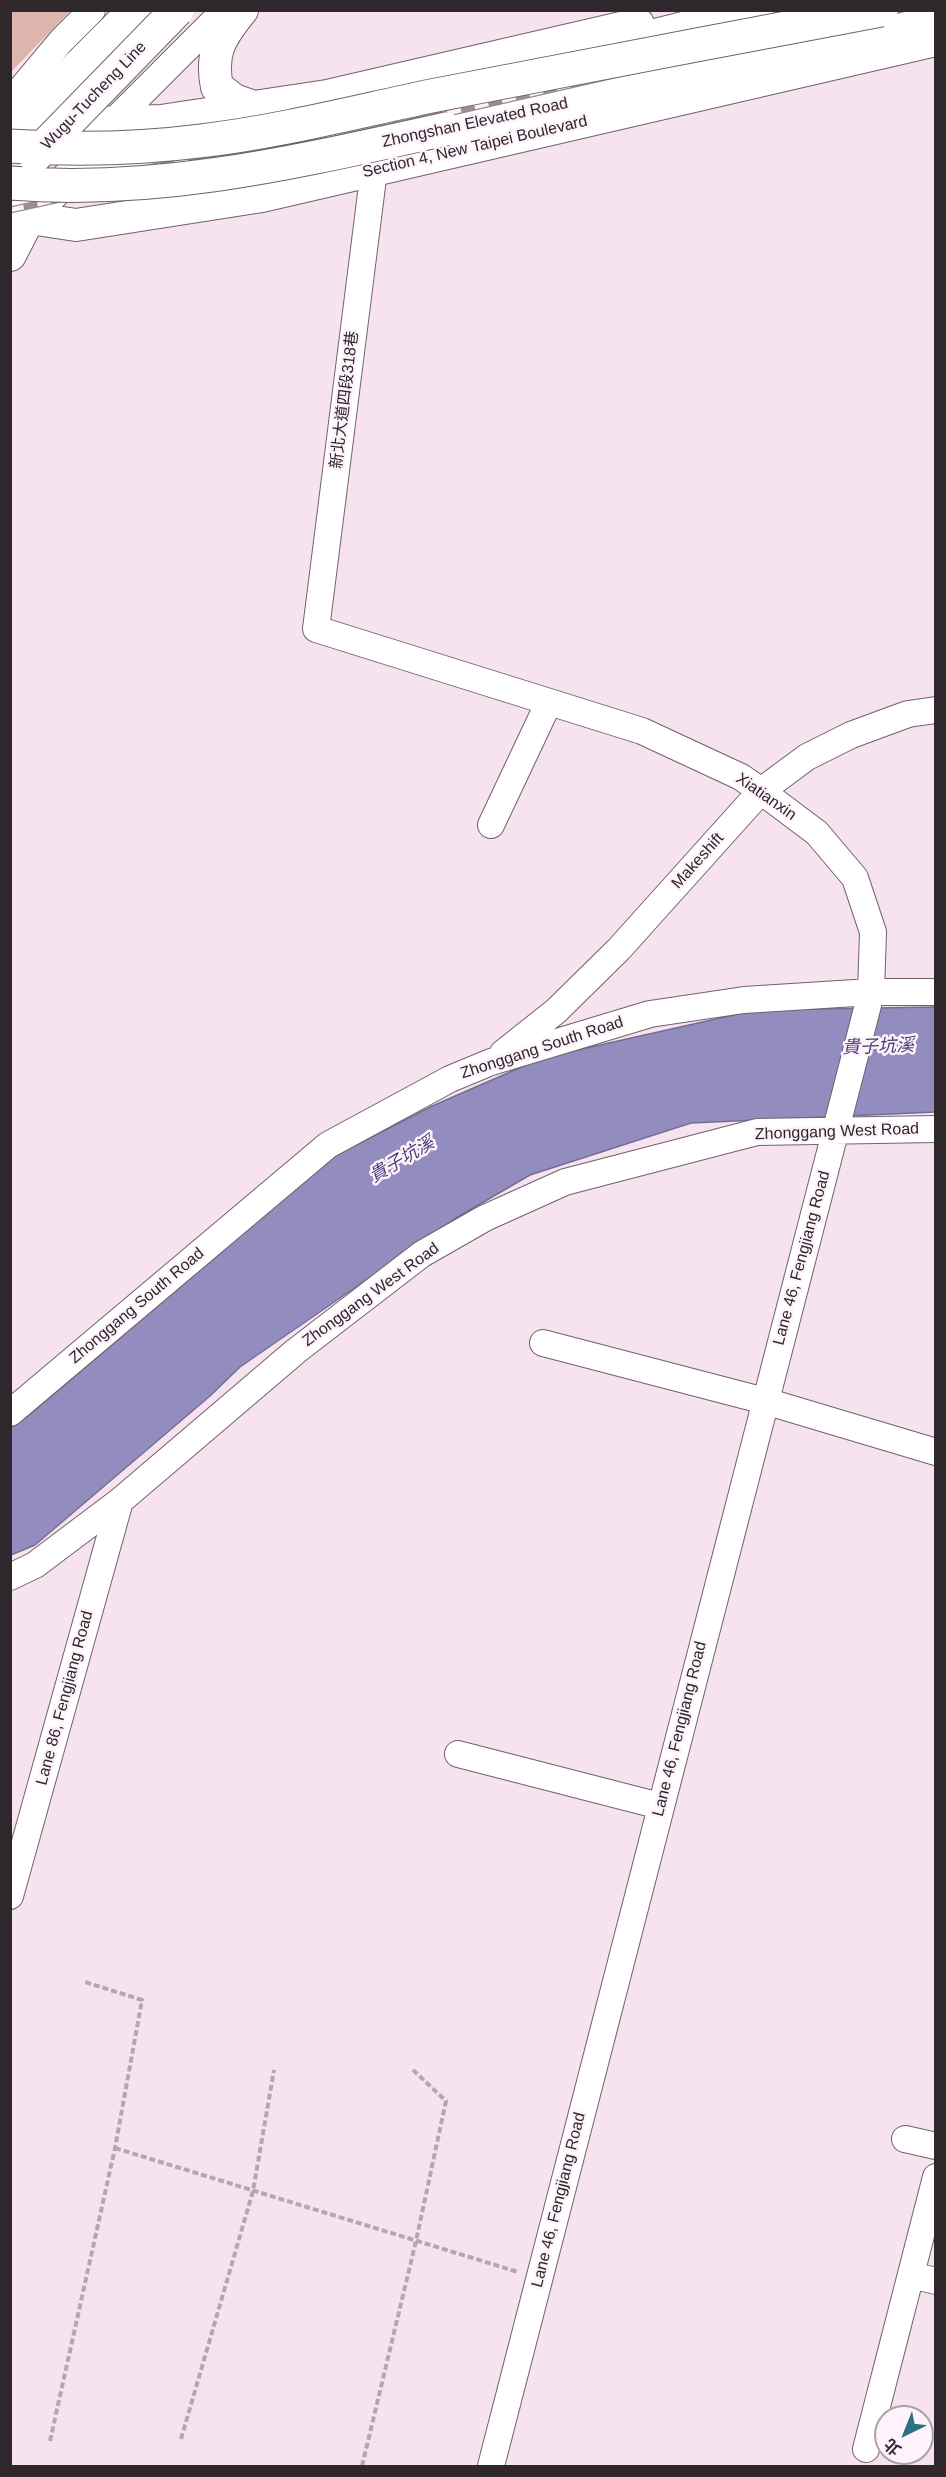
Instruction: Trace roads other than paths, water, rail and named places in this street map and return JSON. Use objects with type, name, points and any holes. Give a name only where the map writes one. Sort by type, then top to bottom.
[{"type":"highway","name":"Wugu-Tucheng Line","points":[[10,136],[135,10]]},
{"type":"highway","name":"Wugu-Tucheng Line","points":[[10,182],[177,10]]},
{"type":"highway","points":[[431,97],[620,44],[757,10]]},
{"type":"highway","points":[[10,148],[134,147],[201,141],[274,129],[879,10]]},
{"type":"highway","points":[[446,129],[879,10]]},
{"type":"highway","name":"Zhongshan Elevated Road","points":[[10,182],[113,186],[201,179],[281,165],[936,22]]},
{"type":"main road","points":[[242,10],[217,45],[213,67],[217,87],[234,100],[254,107]]},
{"type":"main road","points":[[10,136],[113,122],[161,121],[327,96],[697,10]]},
{"type":"main road","points":[[10,148],[82,163],[184,163],[218,159],[334,134],[619,66],[879,10]]},
{"type":"main road","name":"Section 4, New Taipei Boulevard","points":[[17,210],[76,225],[262,196],[936,40]]},
{"type":"main road","points":[[10,255],[17,210],[82,163],[113,122]]},
{"type":"street","points":[[10,102],[61,41],[92,10]]},
{"type":"street","points":[[113,122],[225,10]]},
{"type":"street","name":"新北大道四段318巷","points":[[316,629],[354,391],[374,170]]},
{"type":"street","name":"Xiatianxin","points":[[316,629],[642,731],[741,777],[761,790],[817,833],[855,878],[873,932],[870,998]]},
{"type":"street","points":[[491,825],[549,702]]},
{"type":"street","name":"Makeshift","points":[[491,1062],[556,1011],[619,949],[761,790],[807,757],[851,735],[908,714],[936,710]]},
{"type":"street","name":"Zhonggang South Road","points":[[10,1413],[328,1145],[450,1078],[491,1062],[650,1014],[744,1000],[870,998],[936,992]]},
{"type":"street","name":"Lane 46, Fengjiang Road","points":[[491,2466],[870,998]]},
{"type":"street","name":"Zhonggang West Road","points":[[10,1577],[35,1565],[120,1501],[305,1344],[422,1254],[485,1218],[566,1182],[757,1132],[837,1126],[936,1129]]},
{"type":"street","points":[[543,1343],[765,1401],[936,1452]]},
{"type":"street","name":"Lane 86, Fengjiang Road","points":[[10,1896],[120,1501]]},
{"type":"street","points":[[459,1754],[660,1806]]},
{"type":"street","points":[[905,2139],[936,2146]]},
{"type":"street","points":[[866,2449],[936,2177]]},
{"type":"street","points":[[911,2275],[936,2281]]},
{"type":"water","name":"貴子坑溪","points":[[935,1007],[935,1112],[691,1123],[530,1175],[456,1218],[240,1367],[210,1396],[35,1545],[11,1555],[11,1427],[28,1416],[335,1156],[430,1107],[542,1058],[756,1010]]},
{"type":"railway","points":[[10,198],[333,128],[847,10]]},
{"type":"railway","points":[[10,210],[335,139],[898,10]]}]
